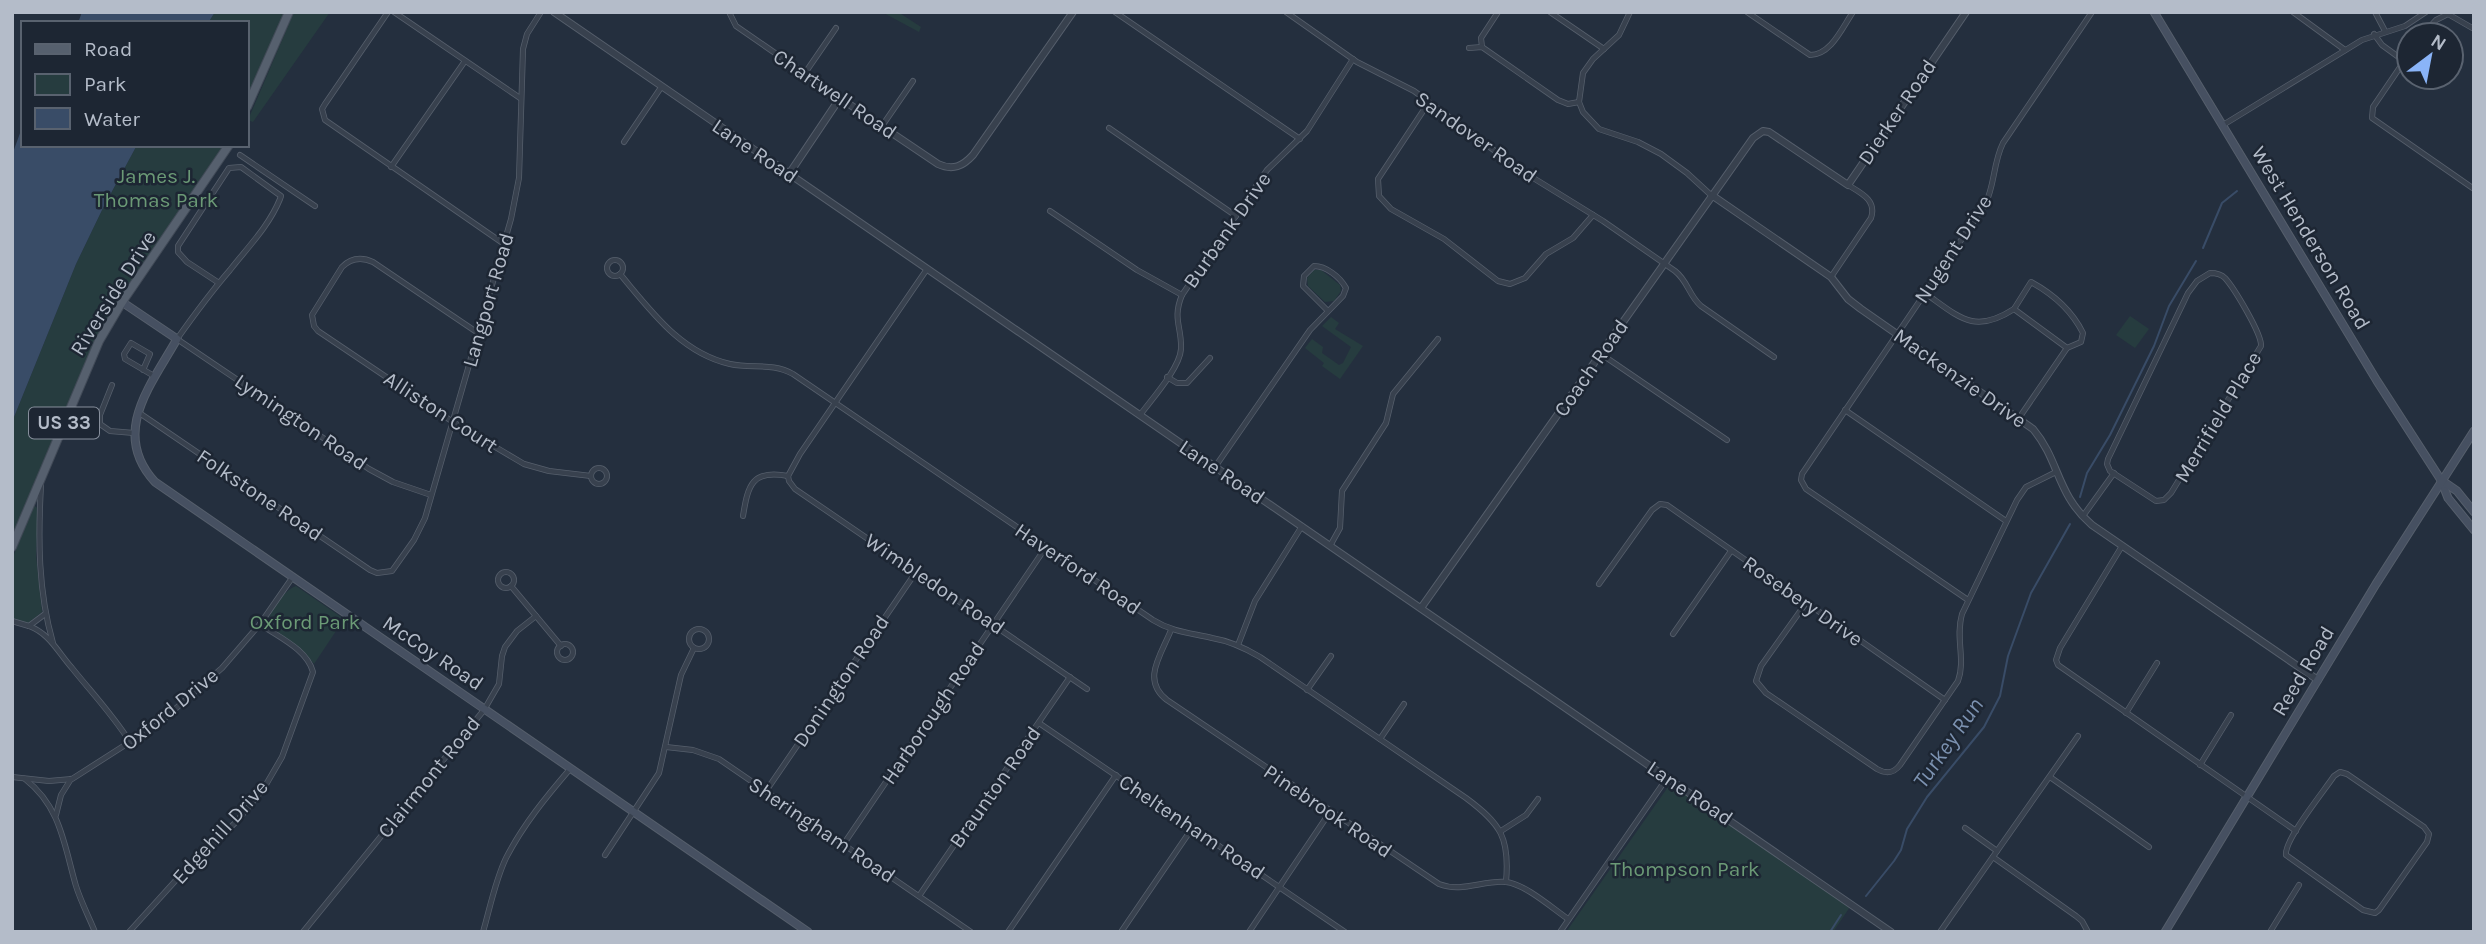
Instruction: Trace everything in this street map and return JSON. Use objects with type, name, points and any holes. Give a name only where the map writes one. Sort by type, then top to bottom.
[{"type":"main road","points":[[248,105],[289,12]]},
{"type":"main road","name":"West Henderson Road","points":[[2154,12],[2377,381],[2441,480],[2448,498],[2474,530]]},
{"type":"main road","name":"Riverside Drive","points":[[12,547],[89,362],[122,302],[228,147]]},
{"type":"main road","points":[[122,302],[177,338]]},
{"type":"main road","name":"McCoy Road","points":[[177,338],[137,411],[134,433],[136,449],[142,464],[155,482],[808,932]]},
{"type":"main road","name":"Reed Road","points":[[2165,932],[2441,480],[2474,431]]},
{"type":"main road","name":"West Henderson Road","points":[[2441,480],[2456,491],[2474,512]]},
{"type":"street","points":[[388,12],[325,104],[323,114],[330,124],[504,243]]},
{"type":"street","points":[[394,12],[521,99]]},
{"type":"street","name":"Langport Road","points":[[385,574],[397,566],[425,518],[504,243],[517,196],[523,49],[527,34],[541,12]]},
{"type":"street","name":"Lane Road","points":[[554,12],[1891,932]]},
{"type":"street","name":"Chartwell Road","points":[[729,12],[736,26],[938,164],[949,168],[961,166],[974,155],[1073,12]]},
{"type":"street","points":[[1115,12],[1300,139]]},
{"type":"street","name":"Sandover Road","points":[[1286,12],[1353,59],[1429,102],[1522,171],[1665,265],[1684,279],[1700,306],[1774,357]]},
{"type":"street","points":[[1482,47],[1481,38],[1498,12]]},
{"type":"street","points":[[1550,12],[1604,49]]},
{"type":"street","points":[[1469,48],[1482,47],[1558,100],[1568,104],[1579,102],[1583,73],[1619,35],[1630,12]]},
{"type":"street","points":[[1746,12],[1803,52],[1817,55],[1829,47],[1853,12]]},
{"type":"street","name":"Dierker Road","points":[[1831,277],[1871,218],[1873,210],[1872,203],[1848,185],[1966,12]]},
{"type":"street","name":"Nugent Drive","points":[[1968,600],[1806,489],[1801,480],[1806,468],[1985,205],[1992,189],[1995,164],[2003,143],[2092,12]]},
{"type":"street","points":[[2293,12],[2345,50]]},
{"type":"street","points":[[2375,12],[2385,31]]},
{"type":"street","points":[[2222,125],[2345,50],[2375,34],[2405,26],[2426,12]]},
{"type":"street","points":[[2435,21],[2448,14],[2460,21]]},
{"type":"street","points":[[805,73],[836,28]]},
{"type":"street","points":[[2375,34],[2382,45],[2395,54]]},
{"type":"street","name":"Burbank Drive","points":[[1140,415],[1180,355],[1177,311],[1182,295],[1267,170],[1300,139],[1353,59]]},
{"type":"street","points":[[391,167],[465,61]]},
{"type":"street","points":[[2395,74],[2373,107],[2372,118],[2474,189]]},
{"type":"street","points":[[882,126],[913,81]]},
{"type":"street","points":[[624,142],[662,86]]},
{"type":"street","points":[[789,174],[840,98]]},
{"type":"street","points":[[1429,102],[1378,179],[1379,196],[1391,209],[1444,239],[1498,281],[1510,284],[1525,278],[1546,254],[1573,238],[1592,215]]},
{"type":"street","name":"Mackenzie Drive","points":[[1579,102],[1583,111],[1599,129],[1650,148],[1688,173],[1713,196],[1831,277],[1848,299],[2019,418],[2041,439],[2069,500],[2083,517],[2318,680]]},
{"type":"street","points":[[1109,128],[1236,216]]},
{"type":"street","name":"Coach Road","points":[[1420,608],[1753,138],[1763,131],[1775,134],[1848,185]]},
{"type":"street","points":[[240,155],[316,206]]},
{"type":"street","points":[[219,283],[187,262],[178,252],[178,246],[229,168],[241,167],[280,198]]},
{"type":"street","points":[[177,338],[268,223],[283,186]]},
{"type":"street","points":[[1050,211],[1138,270],[1182,295]]},
{"type":"street","name":"Alliston Court","points":[[478,333],[373,262],[358,259],[349,261],[342,267],[312,313],[312,321],[318,331],[453,422],[524,464],[549,471],[591,476]]},
{"type":"street","points":[[1215,467],[1307,335],[1343,296],[1346,288],[1341,280],[1322,267],[1314,266],[1304,276],[1303,286],[1328,311]]},
{"type":"street","points":[[743,516],[748,490],[757,478],[764,474],[788,476],[790,468],[927,269]]},
{"type":"street","name":"Merrifield Place","points":[[2213,273],[2221,275],[2259,334],[2262,343],[2260,349],[2167,499],[2153,499],[2114,473],[2108,468],[2108,459],[2188,293],[2202,276],[2213,273]]},
{"type":"street","name":"Haverford Road","points":[[620,274],[673,334],[693,350],[733,365],[776,366],[793,374],[1171,630],[1238,645],[1260,657],[1484,811],[1501,831]]},
{"type":"street","points":[[1925,293],[1956,315],[1976,323],[1997,320],[2014,309],[2031,282],[2049,293],[2077,322],[2083,333],[2081,342],[2067,348],[2019,418]]},
{"type":"street","points":[[2014,309],[2067,348]]},
{"type":"street","name":"Lymington Road","points":[[177,338],[369,469],[415,491],[430,495]]},
{"type":"street","points":[[1330,546],[1340,528],[1342,491],[1386,423],[1393,394],[1438,339]]},
{"type":"street","points":[[143,370],[150,354],[131,343],[124,356],[143,370],[155,377]]},
{"type":"street","points":[[1601,354],[1727,440]]},
{"type":"street","points":[[1167,377],[1177,383],[1187,383],[1210,358]]},
{"type":"street","points":[[112,385],[100,415],[100,424],[110,431],[134,433]]},
{"type":"street","points":[[1845,410],[2006,521]]},
{"type":"street","name":"Folkstone Road","points":[[137,411],[370,570],[385,574]]},
{"type":"street","points":[[1806,603],[1761,666],[1756,681],[1766,693],[1877,769],[1892,772],[1900,765],[1958,681],[1961,672],[1959,625],[2006,521],[2026,487],[2056,472]]},
{"type":"street","points":[[2083,517],[2114,473]]},
{"type":"street","points":[[41,476],[39,554],[45,614],[53,643]]},
{"type":"street","name":"Wimbledon Road","points":[[788,476],[795,488],[1087,689]]},
{"type":"street","name":"Rosebery Drive","points":[[1599,584],[1652,510],[1660,504],[1673,509],[1945,699]]},
{"type":"street","points":[[1238,645],[1260,592],[1302,526]]},
{"type":"street","points":[[2122,545],[2060,648],[2056,660],[2062,669],[2296,831]]},
{"type":"street","name":"Harborough Road","points":[[843,845],[1046,547]]},
{"type":"street","points":[[1673,634],[1731,551]]},
{"type":"street","name":"Donington Road","points":[[766,791],[916,572]]},
{"type":"street","name":"Oxford Drive","points":[[72,779],[131,743],[198,690],[260,624],[292,578]]},
{"type":"street","points":[[511,586],[561,646]]},
{"type":"street","points":[[29,626],[45,614]]},
{"type":"street","name":"Clairmont Road","points":[[303,932],[484,710],[499,684],[505,647],[517,631],[536,616]]},
{"type":"street","points":[[12,621],[42,632],[53,643],[103,703],[131,743]]},
{"type":"street","name":"Edgehill Drive","points":[[129,932],[255,800],[282,757],[313,672],[304,655],[260,624]]},
{"type":"street","points":[[698,629],[706,630],[708,640],[702,648],[694,648],[689,641],[691,636],[698,629]]},
{"type":"street","name":"Pinebrook Road","points":[[1171,630],[1153,676],[1159,694],[1439,884],[1464,888],[1506,882]]},
{"type":"street","points":[[605,855],[659,773],[681,675],[694,648]]},
{"type":"street","points":[[1307,690],[1331,656]]},
{"type":"street","points":[[2126,713],[2157,663]]},
{"type":"street","name":"Braunton Road","points":[[919,896],[1070,677]]},
{"type":"street","points":[[1380,739],[1404,704]]},
{"type":"street","points":[[2200,765],[2231,715]]},
{"type":"street","name":"Cheltenham Road","points":[[1039,723],[1345,932]]},
{"type":"street","points":[[1940,932],[2078,736]]},
{"type":"street","name":"Sheringham Road","points":[[666,747],[709,755],[971,932]]},
{"type":"street","points":[[482,932],[505,861],[517,838],[535,811],[570,769]]},
{"type":"street","points":[[2337,773],[2347,774],[2430,834],[2427,842],[2375,913],[2363,910],[2286,855],[2286,846],[2296,831],[2337,773]]},
{"type":"street","points":[[1008,932],[1116,775]]},
{"type":"street","points":[[2050,777],[2150,847]]},
{"type":"street","points":[[12,778],[72,779]]},
{"type":"street","points":[[25,778],[44,796],[56,816],[77,890],[96,932]]},
{"type":"street","points":[[1560,932],[1667,778]]},
{"type":"street","points":[[56,816],[61,795],[72,779]]},
{"type":"street","points":[[1538,799],[1526,815],[1501,831],[1508,857],[1506,882],[1523,888],[1568,919]]},
{"type":"street","points":[[1249,932],[1331,812]]},
{"type":"street","points":[[1132,932],[1123,929],[1193,827]]},
{"type":"street","points":[[1965,828],[1997,851]]},
{"type":"street","points":[[1993,857],[2076,916],[2088,932]]},
{"type":"street","points":[[2270,932],[2299,885]]},
{"type":"green space","points":[[215,12],[289,12],[248,105],[248,21],[209,21]]},
{"type":"green space","points":[[294,12],[330,12],[253,122],[248,120]]},
{"type":"green space","points":[[882,12],[898,12],[921,27],[919,32]]},
{"type":"green space","name":"James J. Thomas Park","points":[[136,147],[226,147],[110,322],[12,547],[12,422],[76,264]]},
{"type":"green space","points":[[1314,270],[1321,270],[1340,285],[1341,291],[1334,301],[1325,302],[1308,286],[1307,278]]},
{"type":"green space","points":[[2130,316],[2149,329],[2135,348],[2116,335]]},
{"type":"green space","points":[[1331,317],[1339,323],[1335,329],[1363,346],[1340,379],[1322,366],[1324,363],[1305,348],[1312,339],[1323,347],[1322,353],[1339,365],[1343,363],[1351,347],[1322,326]]},
{"type":"green space","points":[[34,506],[38,508],[36,555],[42,612],[28,623],[12,618],[12,559]]},
{"type":"green space","name":"Oxford Park","points":[[296,586],[344,619],[314,664],[305,653],[268,625],[277,602]]},
{"type":"green space","name":"Thompson Park","points":[[1668,787],[1674,787],[1850,907],[1833,932],[1566,932]]},
{"type":"water","points":[[82,12],[215,12],[209,21],[79,21]]},
{"type":"water","points":[[21,130],[21,147],[136,147],[76,264],[12,422],[12,155]]},
{"type":"waterway","name":"Turkey Run","points":[[2203,248],[2222,203],[2237,191]]},
{"type":"waterway","name":"Turkey Run","points":[[2080,497],[2087,473],[2110,435],[2154,346],[2169,306],[2196,261]]},
{"type":"waterway","name":"Turkey Run","points":[[1866,896],[1901,850],[1907,829],[1927,797],[1984,727],[2000,696],[2008,656],[2031,593],[2070,524]]},
{"type":"waterway","name":"Turkey Run","points":[[1830,932],[1841,915]]}]
